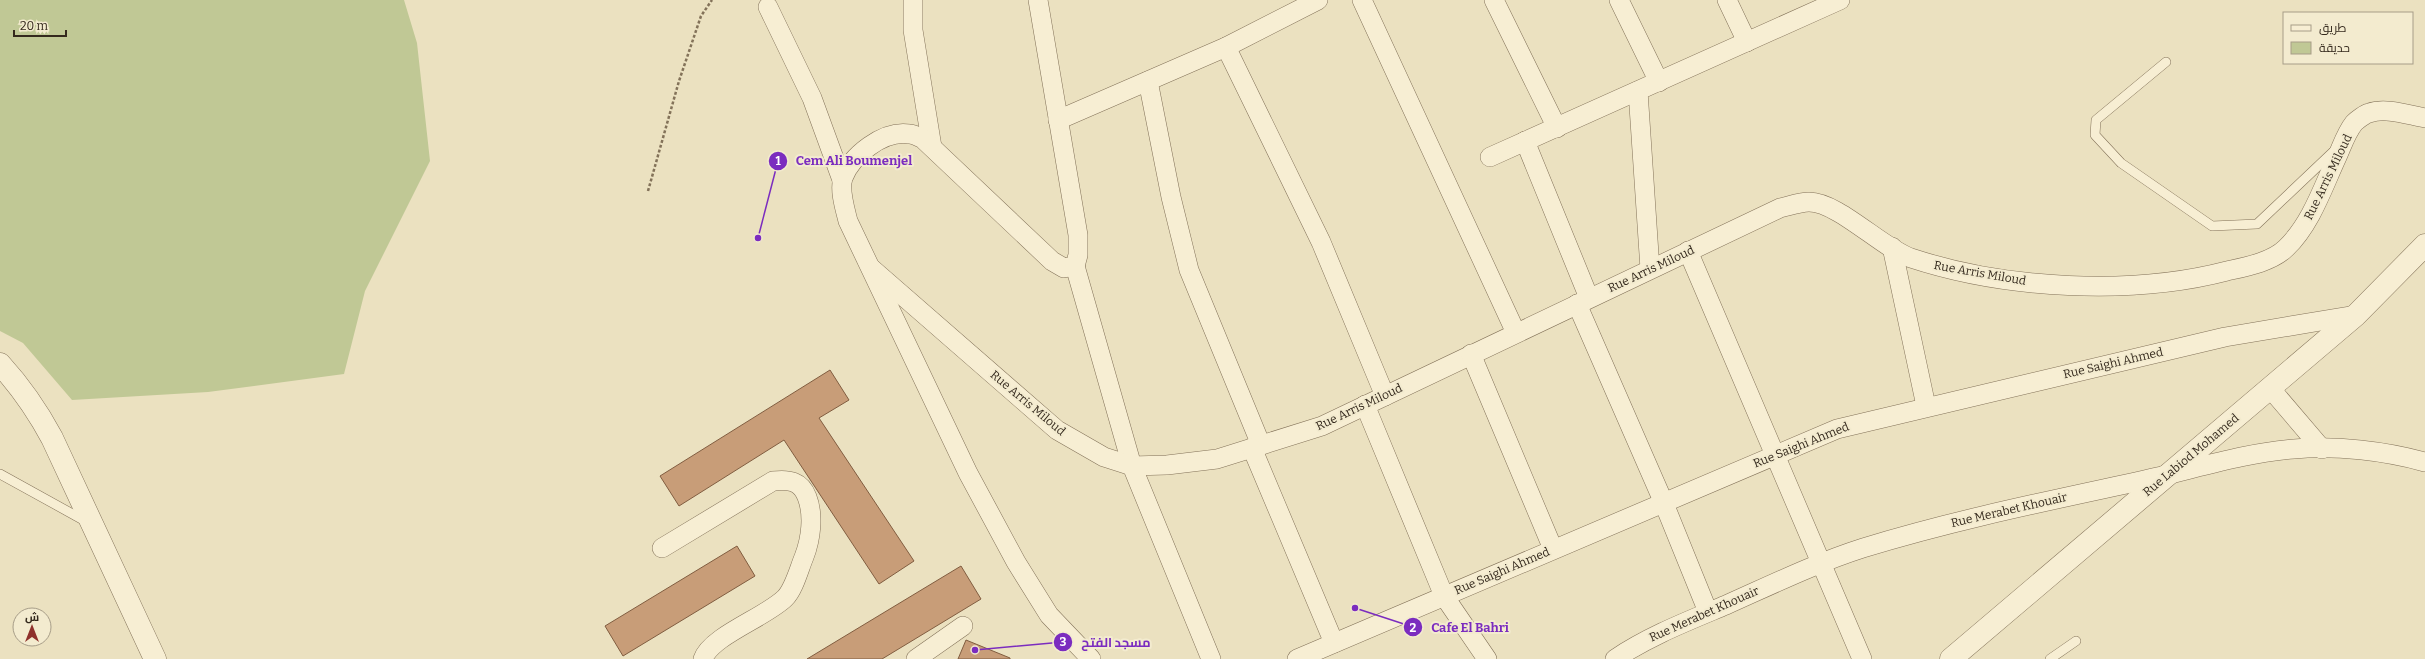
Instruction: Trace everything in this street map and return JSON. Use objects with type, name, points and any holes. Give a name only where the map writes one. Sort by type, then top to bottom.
[{"type":"street","points":[[913,0],[913,30],[932,147]]},
{"type":"street","points":[[1038,0],[1078,235],[1078,255],[1075,266],[1132,466],[1211,659]]},
{"type":"street","points":[[1058,120],[1226,47],[1318,0]]},
{"type":"street","points":[[1362,0],[1516,333]]},
{"type":"street","points":[[1494,0],[1557,128]]},
{"type":"street","points":[[1619,0],[1659,82]]},
{"type":"street","points":[[1726,0],[1747,42]]},
{"type":"street","points":[[1490,157],[1840,0]]},
{"type":"street","points":[[768,7],[812,98],[842,180],[843,204],[848,221],[968,473],[1016,562],[1049,615],[1091,659]]},
{"type":"street","points":[[1226,47],[1321,242],[1385,396]]},
{"type":"street","points":[[1148,81],[1171,197],[1189,270],[1334,643]]},
{"type":"street","points":[[1638,91],[1650,269]]},
{"type":"street","name":"Rue Arris Miloud","points":[[871,268],[1057,430],[1104,457],[1132,466],[1167,465],[1217,459],[1322,426],[1780,208],[1811,202],[1834,211],[1908,257],[1941,267],[2022,282],[2083,287],[2145,284],[2224,272],[2261,262],[2285,250],[2303,226],[2319,198],[2345,140],[2355,122],[2370,112],[2393,111],[2425,118]]},
{"type":"street","points":[[842,180],[860,153],[890,137],[908,134],[923,139],[1052,261],[1064,268],[1075,266]]},
{"type":"street","points":[[1525,141],[1583,301],[1708,612]]},
{"type":"street","name":"Rue Labiod Mohamed","points":[[1951,659],[2356,315],[2425,245]]},
{"type":"street","points":[[1892,247],[1926,406]]},
{"type":"street","points":[[1688,251],[1823,563],[1862,659]]},
{"type":"street","name":"Rue Saighi Ahmed","points":[[1297,659],[1663,501],[1837,429],[1926,406],[2225,337],[2356,315]]},
{"type":"street","points":[[1471,354],[1553,549]]},
{"type":"street","points":[[0,364],[33,404],[52,438],[155,659]]},
{"type":"street","points":[[2270,388],[2322,449]]},
{"type":"street","points":[[1365,405],[1444,596],[1487,659]]},
{"type":"street","name":"Rue Merabet Khouair","points":[[1615,659],[1638,644],[1708,612],[1823,563],[1862,548],[1945,525],[2168,475],[2230,459],[2295,449],[2322,449],[2385,454],[2425,462]]},
{"type":"street","points":[[662,548],[773,481],[787,480],[796,482],[804,489],[812,508],[808,547],[786,598],[711,646],[703,659]]},
{"type":"street","points":[[916,659],[963,626]]},
{"type":"lane","points":[[2166,62],[2096,120],[2095,135],[2121,163],[2212,226],[2257,224],[2345,140]]},
{"type":"lane","points":[[0,474],[92,525]]},
{"type":"lane","points":[[2050,659],[2076,641]]},
{"type":"path","points":[[648,191],[679,81],[701,16],[712,0]]},
{"type":"green space","points":[[0,0],[404,0],[417,43],[430,161],[365,291],[344,374],[208,392],[72,400],[23,343],[0,331]]},
{"type":"building","points":[[830,370],[849,400],[819,418],[914,561],[879,584],[784,440],[679,506],[660,476]]},
{"type":"building","points":[[737,546],[755,576],[623,656],[605,626]]},
{"type":"building","points":[[961,566],[981,599],[882,659],[807,659]]},
{"type":"building","points":[[966,640],[1010,658],[1010,659],[958,659]]},
{"type":"place","name":"Cem Ali Boumenjel","points":[[758,238]]},
{"type":"place","name":"Cafe El Bahri","points":[[1355,608]]},
{"type":"place","name":"مسجد الفتح","points":[[975,650]]}]
